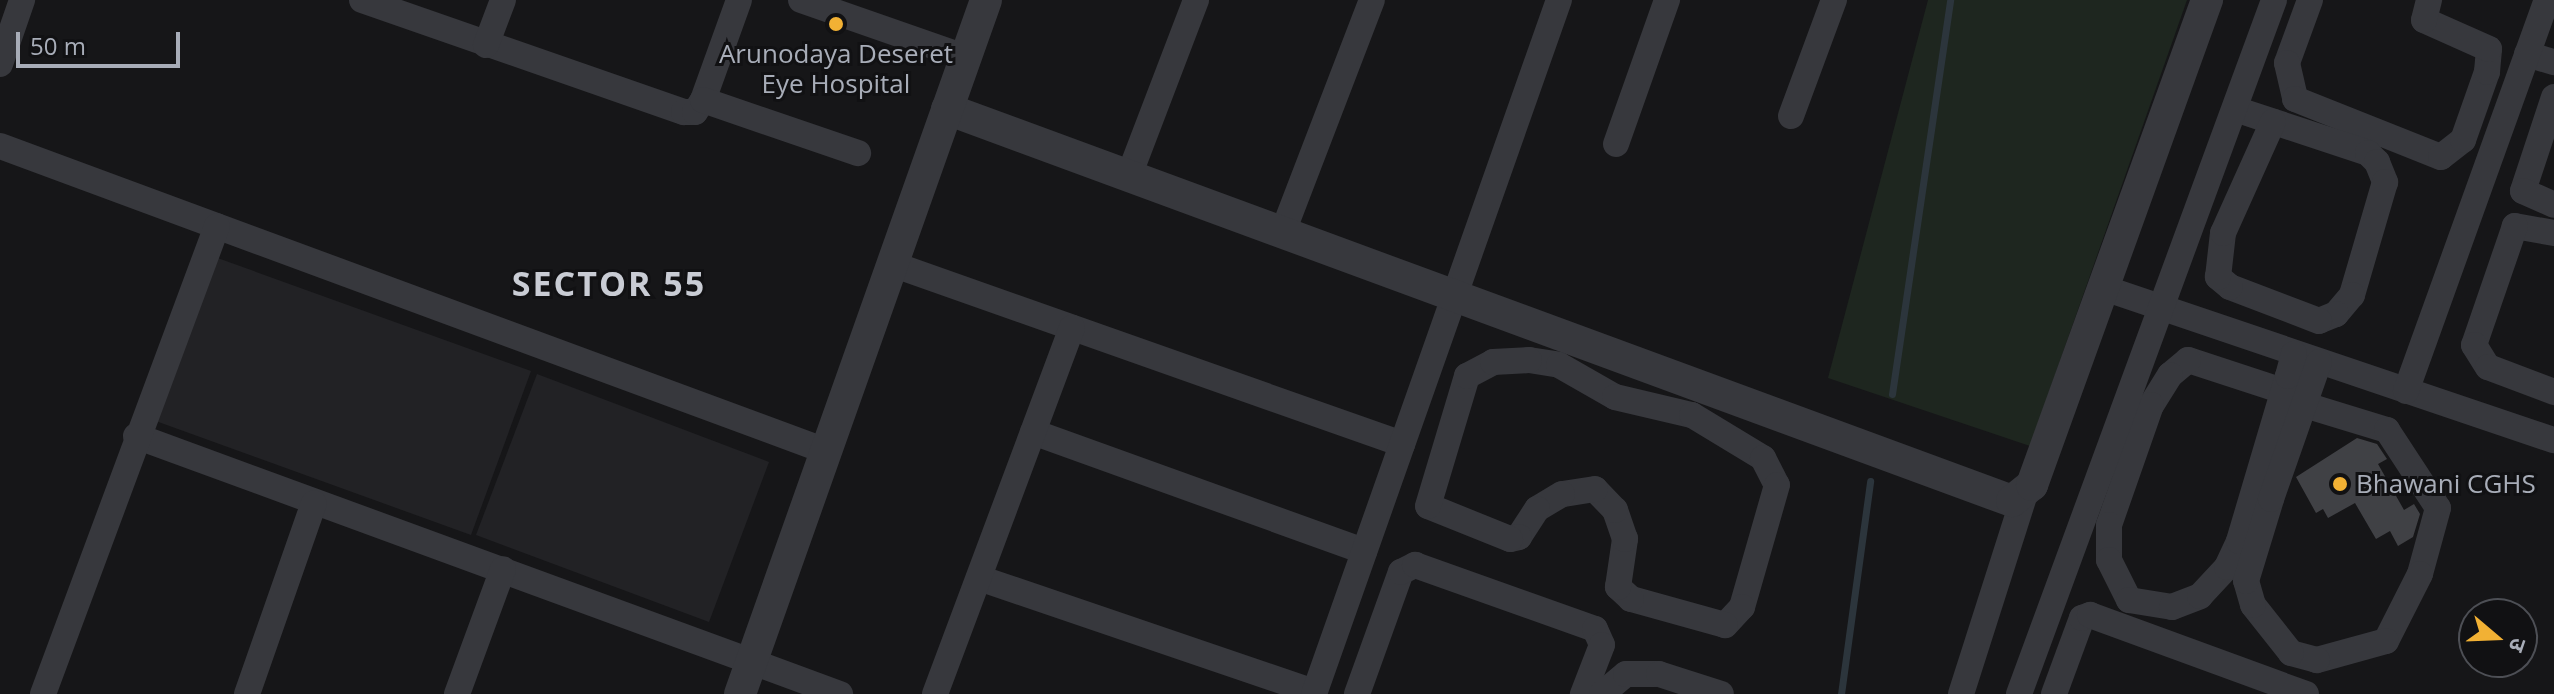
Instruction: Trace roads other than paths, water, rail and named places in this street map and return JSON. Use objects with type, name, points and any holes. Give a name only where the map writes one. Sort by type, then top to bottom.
[{"type":"street","points":[[0,64],[22,0]]},
{"type":"street","points":[[362,0],[684,112],[695,112],[703,100],[739,0]]},
{"type":"street","points":[[486,45],[503,0]]},
{"type":"street","points":[[801,0],[965,57]]},
{"type":"street","points":[[740,694],[986,0]]},
{"type":"street","points":[[1130,173],[1196,0]]},
{"type":"street","points":[[1284,229],[1372,0]]},
{"type":"street","points":[[1616,144],[1667,0]]},
{"type":"street","points":[[1791,116],[1834,0]]},
{"type":"street","points":[[1961,694],[2025,494],[2207,0]]},
{"type":"street","points":[[2019,694],[2157,307],[2274,0]]},
{"type":"street","points":[[2310,0],[2287,63],[2295,99],[2441,157],[2463,140],[2487,72],[2489,49],[2424,20],[2429,0]]},
{"type":"street","points":[[2406,391],[2547,0]]},
{"type":"street","points":[[1315,689],[1556,1]]},
{"type":"street","points":[[2527,54],[2554,62]]},
{"type":"street","points":[[2554,97],[2523,191],[2554,205]]},
{"type":"street","points":[[703,100],[858,153]]},
{"type":"street","points":[[947,109],[1643,360],[2001,499],[2025,494]]},
{"type":"street","points":[[2235,109],[2368,153],[2385,182],[2352,295],[2336,314],[2319,321],[2244,293],[2218,277],[2223,233],[2273,122]]},
{"type":"street","points":[[0,146],[826,451]]},
{"type":"street","points":[[43,694],[136,436],[217,226]]},
{"type":"street","points":[[2554,233],[2515,226],[2474,345],[2488,367],[2554,392]]},
{"type":"street","points":[[892,264],[1402,444]]},
{"type":"street","points":[[2101,287],[2554,439]]},
{"type":"street","points":[[935,694],[1072,328]]},
{"type":"street","points":[[2294,398],[2227,567],[2200,596],[2172,607],[2129,600],[2109,560],[2109,525],[2151,405],[2170,375],[2188,360],[2294,398],[2387,430],[2438,508],[2420,574],[2386,641],[2317,660],[2291,653],[2253,605],[2246,581],[2294,398],[2306,358]]},
{"type":"street","points":[[1529,360],[1559,365],[1615,397],[1643,405],[1692,415],[1763,458],[1777,485],[1742,607],[1725,625],[1631,599],[1618,587],[1625,539],[1615,510],[1595,489],[1562,494],[1537,509],[1519,537],[1510,539],[1428,506],[1467,376],[1493,362],[1529,360]]},
{"type":"street","points":[[1615,397],[1643,360]]},
{"type":"street","points":[[1643,360],[1643,405]]},
{"type":"street","points":[[1033,432],[1364,551]]},
{"type":"street","points":[[136,436],[314,503],[753,659],[840,694]]},
{"type":"street","points":[[247,694],[314,503]]},
{"type":"street","points":[[979,578],[1315,689],[1355,694],[1401,572],[1415,565],[1595,629],[1602,645],[1583,694]]},
{"type":"street","points":[[457,694],[503,569]]},
{"type":"street","points":[[2054,694],[2082,618],[2090,615],[2306,694]]},
{"type":"street","points":[[1602,694],[1626,674],[1659,674],[1721,694]]},
{"type":"waterway","points":[[1892,394],[1950,0]]},
{"type":"waterway","points":[[1841,694],[1870,481]]},
{"type":"place","name":"Arunodaya Deseret Eye Hospital","points":[[836,24]]},
{"type":"place","name":"Bhawani CGHS","points":[[2340,484]]},
{"type":"district","name":"SECTOR 55","points":[[609,284]]}]
